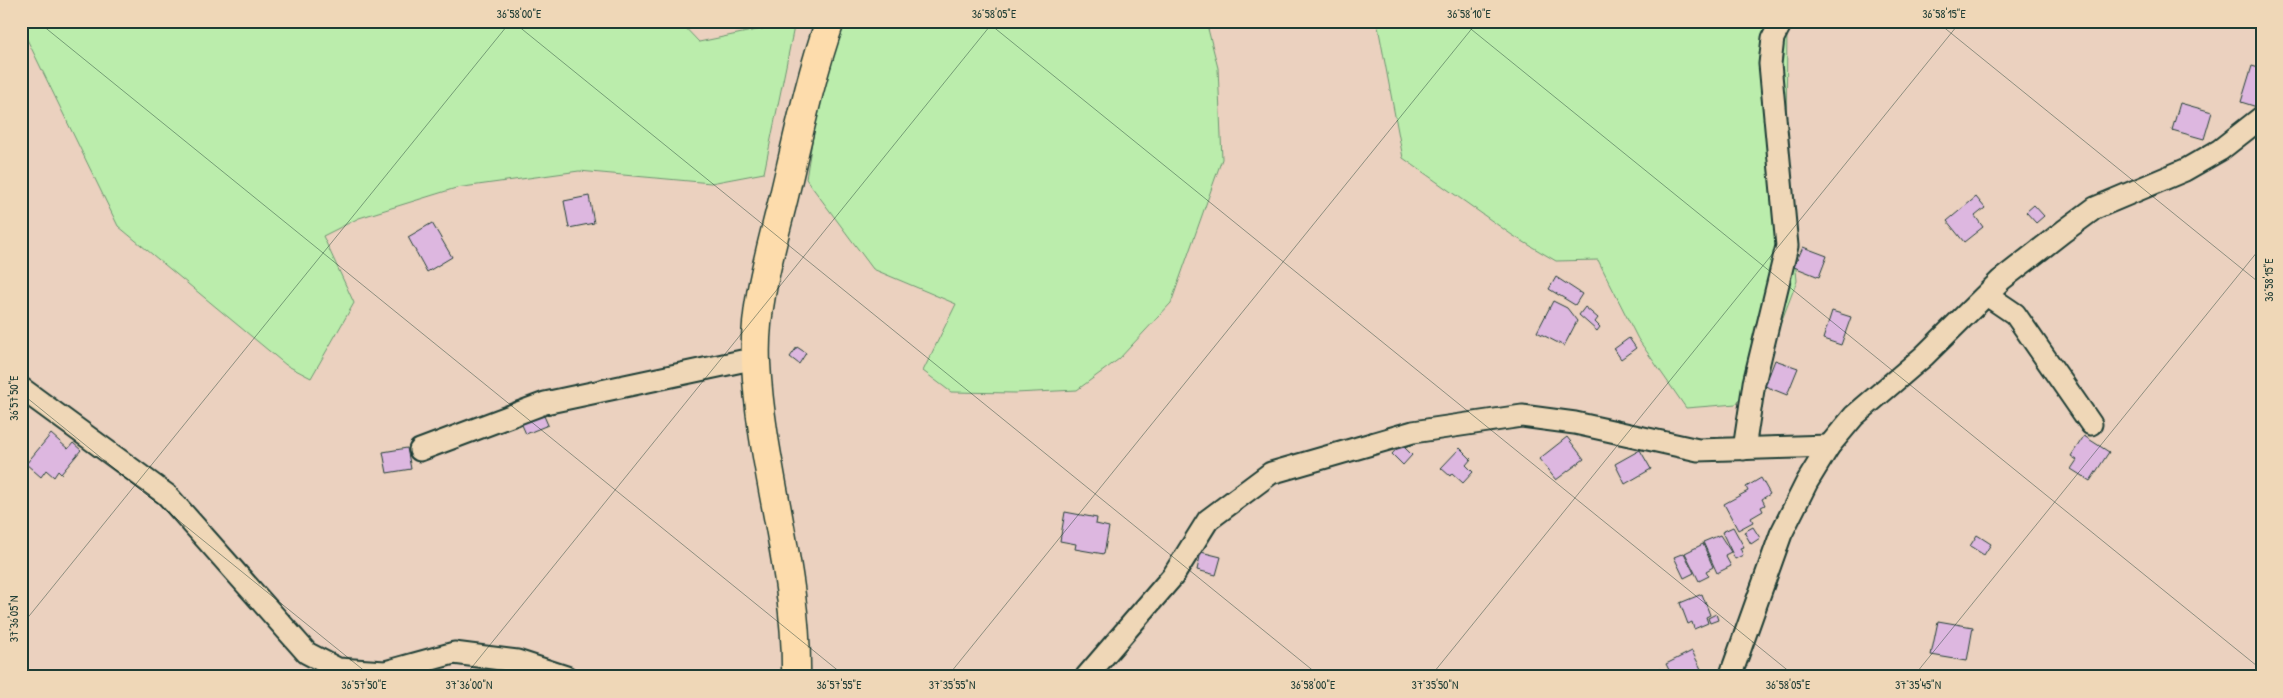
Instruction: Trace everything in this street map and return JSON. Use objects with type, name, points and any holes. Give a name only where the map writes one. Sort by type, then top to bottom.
[{"type":"main road","points":[[796,677],[793,603],[765,443],[756,362],[756,330],[762,286],[808,37],[815,21]]},
{"type":"main road","points":[[783,677],[783,623],[742,361],[743,332],[748,294],[830,21]]},
{"type":"street","points":[[1744,448],[1754,383],[1787,246],[1770,64],[1774,38],[1782,21]]},
{"type":"street","points":[[1730,677],[1781,534],[1807,482],[1829,446],[1854,416],[1924,356],[1986,294],[2095,208],[2186,170],[2220,150],[2262,117]]},
{"type":"street","points":[[1986,294],[2015,314],[2091,424]]},
{"type":"street","points":[[420,450],[545,403],[742,361]]},
{"type":"street","points":[[21,388],[168,495],[307,653],[322,661],[338,669],[385,672],[454,653],[517,661],[566,677]]},
{"type":"street","points":[[1086,677],[1173,576],[1208,520],[1270,473],[1413,432],[1522,416],[1575,423],[1698,450],[1829,446]]},
{"type":"green space","points":[[141,21],[679,21],[699,42],[795,22],[764,173],[711,183],[579,171],[456,188],[359,218],[323,236],[354,303],[311,378],[286,365],[118,226],[21,27],[21,23],[140,23]]},
{"type":"green space","points":[[847,21],[1206,21],[1218,68],[1222,159],[1171,303],[1119,359],[1077,390],[1015,393],[951,392],[923,371],[956,304],[873,269],[806,179],[817,111],[833,47]]},
{"type":"green space","points":[[1377,21],[1787,21],[1786,153],[1797,281],[1761,374],[1736,404],[1686,408],[1638,339],[1598,260],[1556,261],[1512,235],[1403,158]]},
{"type":"building","points":[[2252,66],[2262,69],[2262,94],[2257,107],[2241,102]]},
{"type":"building","points":[[2180,103],[2212,112],[2204,139],[2172,130]]},
{"type":"building","points":[[589,196],[594,223],[569,228],[564,201]]},
{"type":"building","points":[[1976,197],[1985,208],[1975,216],[1983,227],[1964,242],[1947,221]]},
{"type":"building","points":[[2034,205],[2044,216],[2036,223],[2026,212]]},
{"type":"building","points":[[432,223],[452,257],[427,272],[408,237]]},
{"type":"building","points":[[1803,247],[1827,256],[1819,277],[1794,267]]},
{"type":"building","points":[[1556,277],[1582,294],[1575,305],[1549,289]]},
{"type":"building","points":[[1553,301],[1567,308],[1577,321],[1564,346],[1537,332]]},
{"type":"building","points":[[1585,307],[1598,318],[1595,322],[1600,327],[1597,331],[1579,315]]},
{"type":"building","points":[[1832,311],[1851,317],[1841,345],[1823,339]]},
{"type":"building","points":[[1629,338],[1636,348],[1621,359],[1614,349]]},
{"type":"building","points":[[797,347],[806,353],[799,364],[790,357]]},
{"type":"building","points":[[1775,360],[1798,368],[1787,395],[1765,386]]},
{"type":"building","points":[[541,409],[548,425],[526,434],[519,418]]},
{"type":"building","points":[[51,434],[68,449],[73,443],[81,450],[61,474],[58,471],[54,477],[46,470],[41,477],[26,464]]},
{"type":"building","points":[[2084,436],[2109,452],[2090,481],[2071,469],[2077,460],[2071,456]]},
{"type":"building","points":[[1567,437],[1584,459],[1556,480],[1539,459]]},
{"type":"building","points":[[1401,444],[1412,455],[1403,465],[1392,454]]},
{"type":"building","points":[[407,448],[411,469],[387,473],[383,452]]},
{"type":"building","points":[[1460,448],[1471,459],[1466,465],[1473,472],[1463,483],[1452,473],[1450,476],[1441,468]]},
{"type":"building","points":[[1640,450],[1651,469],[1625,484],[1615,464]]},
{"type":"building","points":[[1761,478],[1770,494],[1762,499],[1765,505],[1761,507],[1763,511],[1751,518],[1753,522],[1738,530],[1724,504],[1748,491],[1746,487]]},
{"type":"building","points":[[1065,512],[1097,518],[1096,524],[1109,527],[1104,554],[1075,549],[1076,544],[1060,541]]},
{"type":"building","points":[[1733,527],[1744,547],[1740,548],[1743,555],[1735,559],[1722,532]]},
{"type":"building","points":[[1753,527],[1760,538],[1751,544],[1744,532]]},
{"type":"building","points":[[1720,535],[1731,552],[1725,555],[1731,566],[1717,573],[1703,542]]},
{"type":"building","points":[[1977,535],[1991,544],[1984,555],[1970,546]]},
{"type":"building","points":[[1703,544],[1713,567],[1706,571],[1709,576],[1699,581],[1685,553]]},
{"type":"building","points":[[1201,552],[1221,557],[1216,575],[1197,570]]},
{"type":"building","points":[[1684,553],[1694,573],[1684,578],[1674,557]]},
{"type":"building","points":[[1702,594],[1710,615],[1706,617],[1708,623],[1694,629],[1692,622],[1688,624],[1680,603]]},
{"type":"building","points":[[1716,614],[1718,620],[1710,623],[1708,618]]},
{"type":"building","points":[[1938,621],[1973,627],[1967,661],[1931,655]]},
{"type":"building","points":[[1692,651],[1704,675],[1701,677],[1668,677],[1665,672],[1669,670],[1666,664]]},
{"type":"building","points":[[1661,669],[1665,677],[1657,677],[1655,672]]}]
